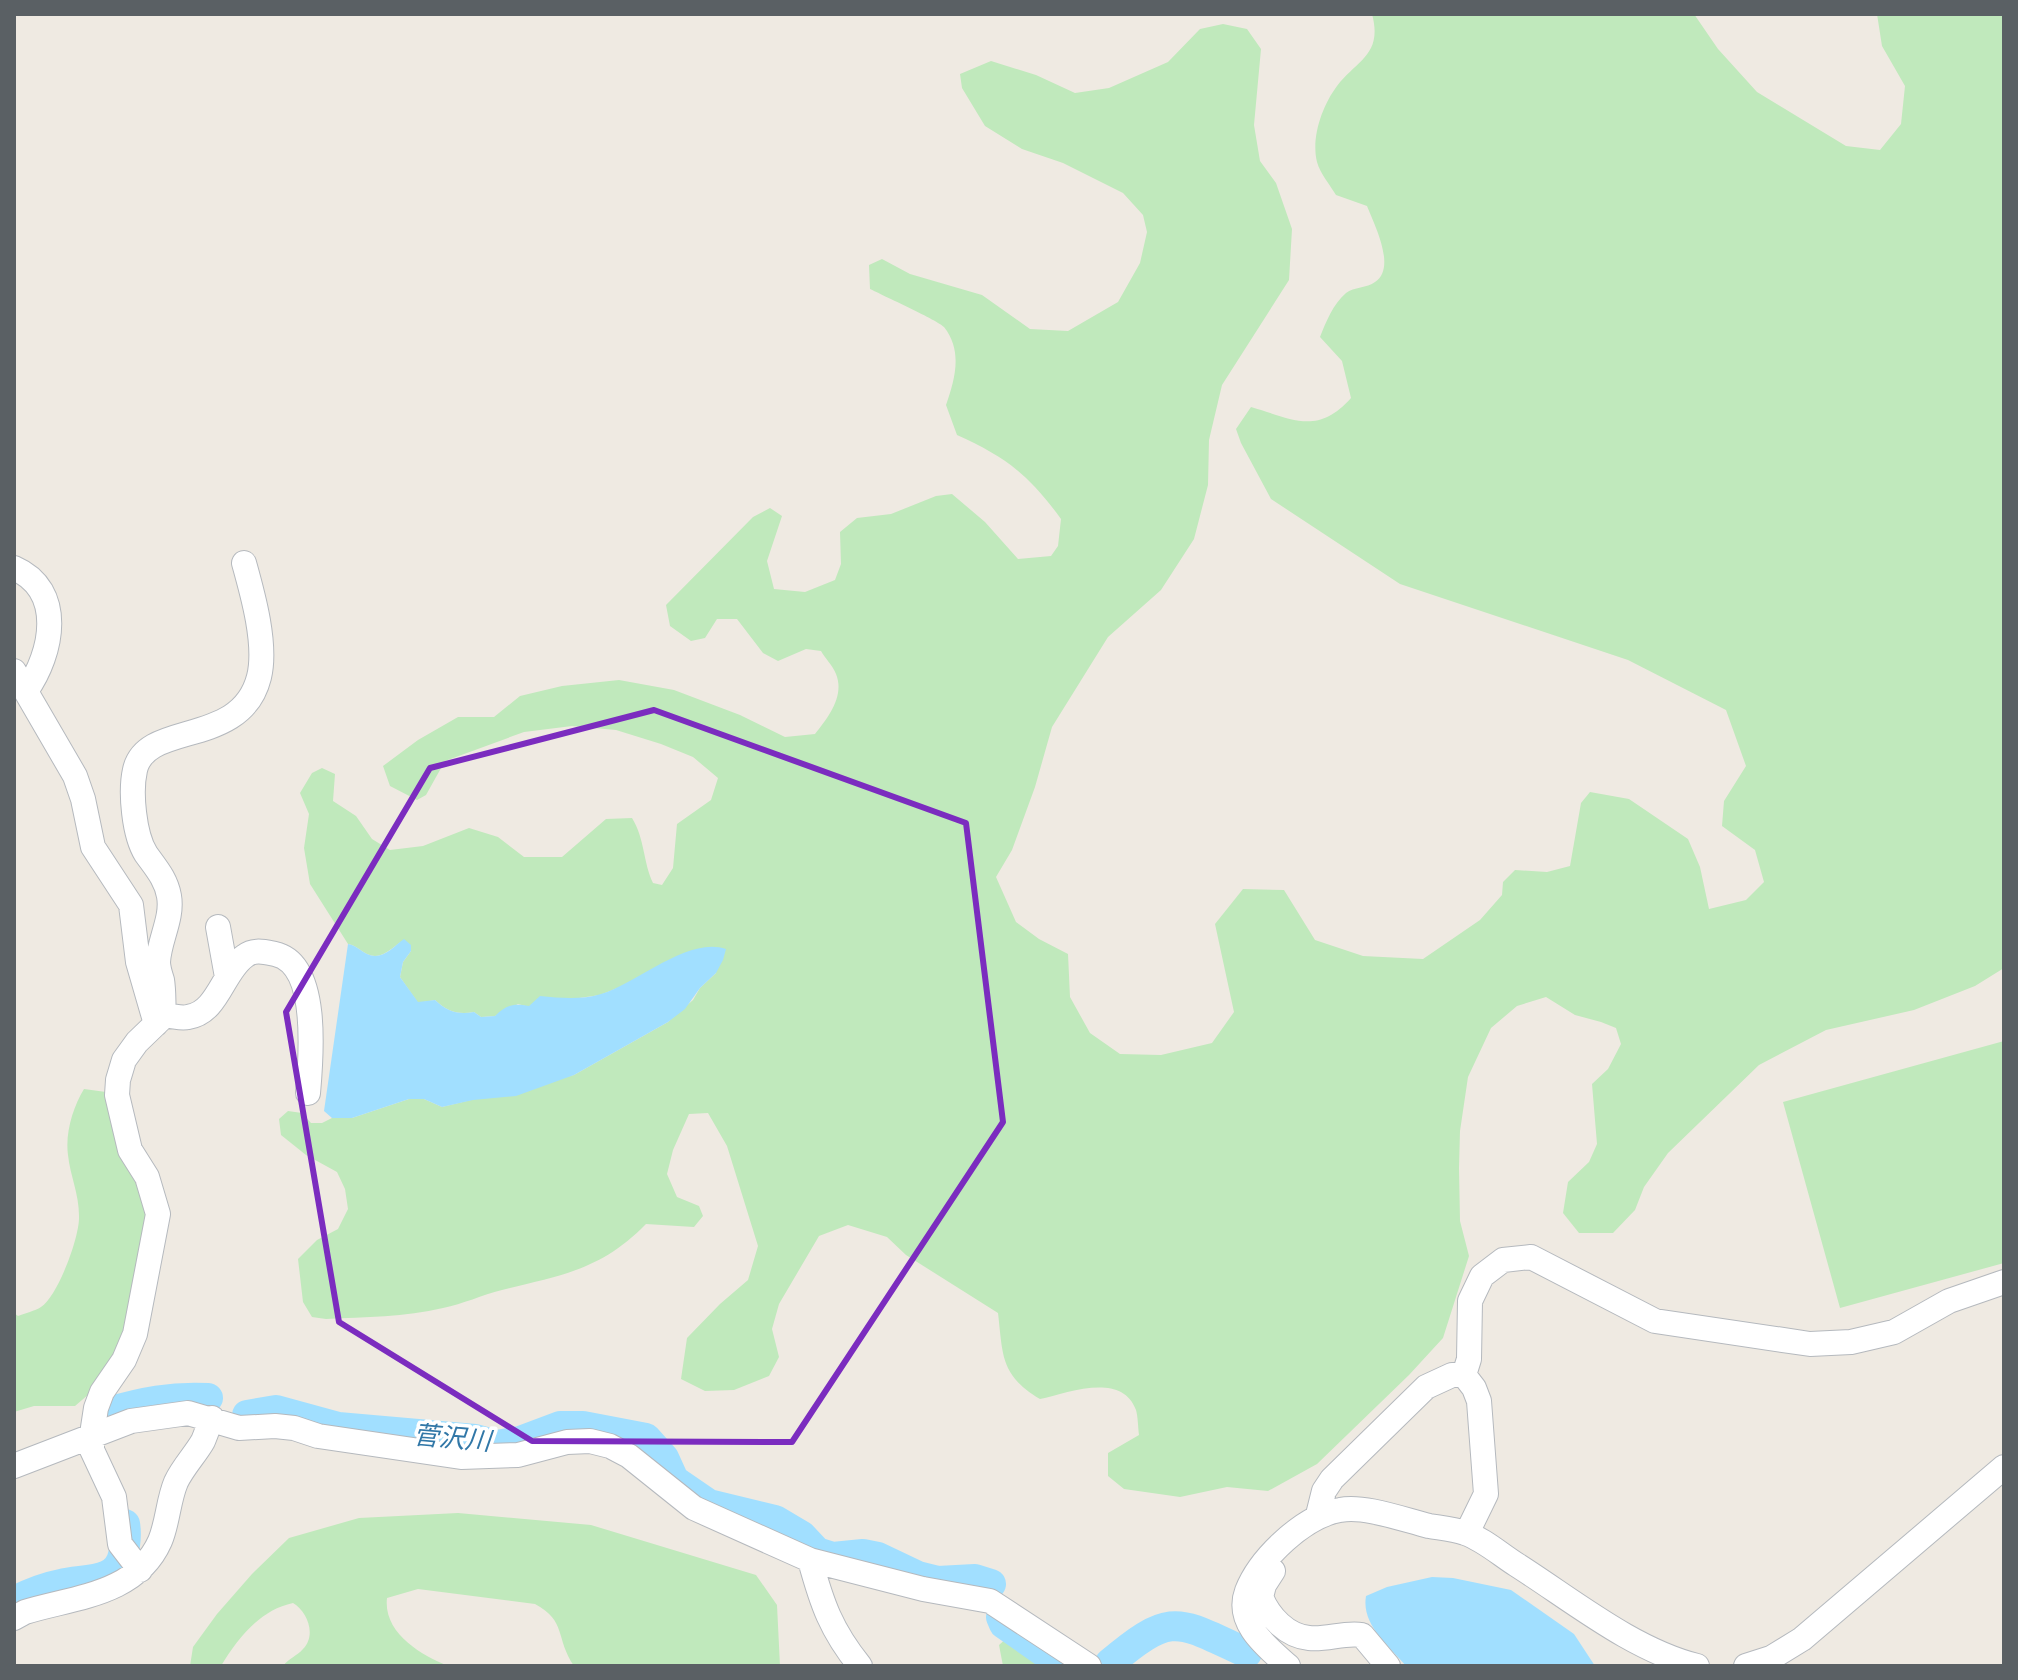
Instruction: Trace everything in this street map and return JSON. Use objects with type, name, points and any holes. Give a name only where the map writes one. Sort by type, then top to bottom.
[{"type":"street","points":[[160,1020],[162,982],[158,965],[170,900],[166,882],[144,851],[139,836],[135,816],[134,773],[138,759],[146,751],[169,740],[217,726],[240,711],[253,691],[259,677],[260,646],[253,597],[244,563]]},
{"type":"street","points":[[14,568],[34,579],[42,589],[48,606],[46,651],[39,672],[20,681],[75,776],[93,847],[131,905],[138,962],[160,1020]]},
{"type":"street","points":[[218,927],[227,977]]},
{"type":"street","points":[[14,1618],[34,1609],[123,1583],[130,1557],[114,1497],[92,1450],[96,1408],[135,1334],[158,1214],[147,1177],[130,1150],[117,1095],[124,1060],[160,1020],[189,1017],[212,1003],[244,956],[253,952],[280,955],[291,962],[301,977],[310,1019],[308,1093]]},
{"type":"street","points":[[1464,1375],[1469,1359],[1470,1301],[1482,1276],[1503,1260],[1531,1257],[1655,1321],[1810,1344],[1851,1342],[1894,1332],[1949,1301],[2004,1282]]},
{"type":"street","points":[[1318,1515],[1324,1491],[1332,1479],[1426,1387],[1452,1375],[1464,1375]]},
{"type":"street","points":[[1464,1375],[1479,1401],[1486,1494],[1467,1533]]},
{"type":"street","points":[[14,1466],[131,1421],[188,1413],[239,1428],[294,1428],[318,1436],[461,1457],[518,1455],[567,1442],[590,1441],[610,1446],[629,1456],[694,1508],[810,1560],[910,1586],[990,1601],[1089,1666]]},
{"type":"street","points":[[130,1557],[150,1558],[161,1538],[167,1506],[177,1479],[203,1441],[212,1418]]},
{"type":"street","points":[[1746,1666],[1771,1658],[1802,1639],[2004,1467]]},
{"type":"street","points":[[1288,1666],[1254,1634],[1246,1616],[1244,1601],[1251,1582],[1284,1540],[1318,1515],[1343,1509],[1467,1533],[1643,1646],[1697,1666]]},
{"type":"street","points":[[1284,1540],[1283,1558],[1264,1585],[1261,1597],[1274,1620],[1288,1631],[1308,1638],[1350,1633],[1362,1635],[1388,1666]]},
{"type":"street","points":[[810,1560],[821,1598],[839,1639],[860,1666]]},
{"type":"highlighted area","points":[[654,710],[966,823],[1003,1122],[792,1442],[532,1441],[339,1322],[286,1012],[430,768]]},
{"type":"green space","points":[[1372,14],[1694,14],[1718,49],[1757,92],[1846,146],[1880,150],[1901,124],[1905,86],[1882,46],[1877,14],[2004,14],[2004,968],[1975,986],[1914,1010],[1826,1030],[1759,1065],[1668,1153],[1644,1187],[1635,1210],[1613,1233],[1579,1233],[1563,1213],[1568,1182],[1589,1162],[1597,1144],[1592,1084],[1608,1069],[1621,1044],[1616,1028],[1575,1015],[1546,997],[1517,1006],[1491,1028],[1468,1077],[1460,1131],[1459,1168],[1460,1221],[1469,1256],[1443,1338],[1317,1464],[1268,1491],[1227,1487],[1180,1497],[1124,1489],[1108,1476],[1108,1453],[1139,1435],[1136,1410],[1129,1398],[1119,1391],[1093,1388],[1040,1399],[1010,1372],[1003,1352],[998,1313],[906,1255],[887,1237],[848,1225],[819,1236],[779,1304],[772,1329],[779,1357],[769,1376],[734,1390],[705,1391],[681,1379],[687,1338],[748,1280],[758,1246],[727,1146],[708,1113],[689,1114],[673,1150],[667,1174],[677,1197],[699,1206],[703,1216],[694,1227],[646,1224],[613,1252],[580,1269],[450,1306],[385,1316],[312,1317],[303,1302],[298,1259],[317,1240],[338,1229],[348,1209],[345,1189],[337,1172],[306,1155],[281,1135],[279,1119],[288,1111],[302,1113],[311,1123],[322,1123],[332,1118],[352,1118],[409,1099],[424,1099],[442,1107],[574,1075],[668,1022],[693,1000],[700,988],[716,973],[653,969],[630,983],[600,995],[560,998],[529,1007],[518,1004],[495,1016],[481,1017],[474,1012],[453,1011],[435,1000],[418,1003],[400,977],[403,962],[411,951],[404,940],[377,956],[348,944],[310,884],[304,848],[309,814],[300,793],[312,773],[322,768],[335,774],[333,801],[356,816],[372,839],[390,850],[423,846],[469,828],[498,837],[524,857],[562,857],[606,819],[632,818],[653,883],[662,885],[673,868],[677,824],[711,800],[718,778],[693,757],[616,730],[572,726],[524,732],[445,761],[426,795],[417,800],[390,786],[383,766],[418,740],[458,717],[494,717],[520,696],[562,686],[619,680],[674,690],[740,715],[785,737],[815,734],[830,714],[838,690],[836,674],[821,651],[806,649],[778,661],[763,653],[737,619],[717,619],[705,638],[691,641],[670,626],[666,605],[753,517],[770,508],[782,516],[767,561],[774,589],[805,592],[835,580],[841,564],[840,532],[857,518],[891,514],[936,496],[952,494],[985,522],[1018,559],[1051,556],[1058,546],[1061,519],[1038,490],[1003,460],[957,435],[946,405],[956,365],[954,346],[944,327],[870,289],[869,265],[882,259],[910,274],[982,295],[1030,329],[1068,331],[1118,302],[1140,263],[1147,232],[1143,215],[1123,193],[1063,163],[1022,149],[985,126],[962,88],[960,74],[991,61],[1036,75],[1075,93],[1109,88],[1168,62],[1200,29],[1223,24],[1247,29],[1261,49],[1254,125],[1260,161],[1276,183],[1292,229],[1289,280],[1222,385],[1209,440],[1208,485],[1194,539],[1161,590],[1108,637],[1052,727],[1012,850],[996,877],[1016,922],[1039,939],[1068,954],[1070,997],[1090,1033],[1120,1054],[1161,1055],[1212,1043],[1234,1012],[1215,924],[1243,889],[1284,890],[1315,940],[1363,956],[1423,959],[1480,920],[1502,895],[1503,882],[1515,870],[1547,872],[1570,866],[1581,803],[1590,792],[1629,799],[1688,839],[1700,867],[1709,909],[1746,900],[1764,882],[1755,850],[1722,826],[1724,801],[1746,766],[1726,710],[1628,660],[1400,584],[1271,499],[1241,443],[1236,429],[1251,407],[1292,419],[1315,421],[1339,410],[1351,398],[1342,361],[1320,337],[1341,297],[1349,291],[1372,284],[1381,275],[1384,257],[1367,206],[1336,195],[1318,166],[1315,143],[1322,113],[1332,94],[1371,48],[1374,39]]},
{"type":"green space","points":[[2004,1041],[2004,1263],[1840,1308],[1783,1102]]},
{"type":"green space","points":[[84,1089],[106,1092],[151,1220],[118,1349],[89,1394],[75,1406],[34,1406],[14,1412],[14,1313],[18,1316],[33,1311],[48,1301],[61,1279],[76,1237],[79,1208],[67,1147],[73,1112]]},
{"type":"green space","points":[[458,1513],[591,1525],[756,1575],[777,1605],[780,1666],[574,1666],[552,1617],[535,1604],[418,1589],[387,1598],[391,1622],[416,1649],[448,1666],[283,1666],[303,1649],[309,1637],[306,1617],[293,1603],[260,1619],[235,1645],[221,1666],[190,1666],[193,1647],[217,1614],[289,1538],[359,1518]]},
{"type":"green space","points":[[1009,1636],[1078,1666],[1003,1666],[999,1645]]},
{"type":"water","points":[[404,939],[411,945],[411,951],[403,962],[400,977],[418,1002],[435,1000],[453,1011],[474,1012],[481,1017],[495,1016],[510,1006],[529,1006],[540,996],[578,998],[601,994],[696,949],[726,949],[716,973],[685,1009],[668,1022],[574,1075],[516,1096],[442,1107],[424,1099],[409,1099],[352,1118],[332,1118],[324,1111],[348,944],[378,956]]},
{"type":"water","points":[[1432,1577],[1453,1578],[1511,1590],[1574,1634],[1595,1666],[1406,1666],[1372,1626],[1366,1596],[1387,1587]]},
{"type":"waterway","name":"菅沢川","points":[[108,1412],[157,1400],[208,1398]]},
{"type":"waterway","name":"菅沢川","points":[[247,1415],[276,1410],[338,1427],[475,1439],[497,1445],[520,1441],[560,1426],[583,1426],[646,1438],[664,1458],[674,1480],[709,1504],[775,1520],[802,1536],[817,1552],[833,1557],[863,1554],[878,1557],[918,1576],[938,1581],[975,1579],[991,1584]]},
{"type":"waterway","name":"菅沢川","points":[[14,1601],[49,1587],[98,1578],[114,1571],[124,1551],[125,1524]]},
{"type":"waterway","name":"菅沢川","points":[[1001,1617],[1004,1624],[1064,1666]]},
{"type":"waterway","name":"菅沢川","points":[[1110,1663],[1148,1635],[1176,1626],[1190,1628],[1247,1653]]}]
